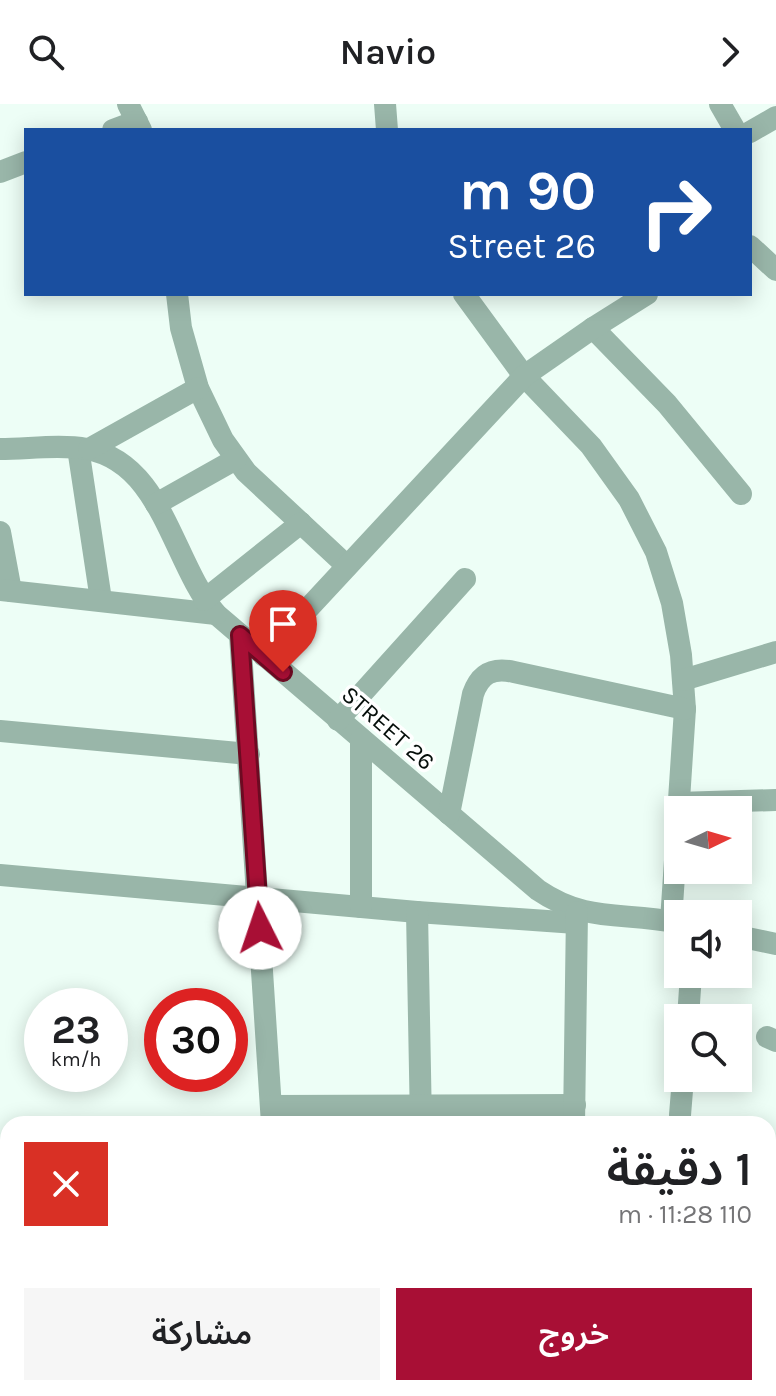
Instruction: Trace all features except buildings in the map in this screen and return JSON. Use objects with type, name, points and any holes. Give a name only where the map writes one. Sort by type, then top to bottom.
[{"type":"street","points":[[385,104],[387,128]]},
{"type":"street","points":[[720,104],[734,128]]},
{"type":"street","points":[[115,128],[133,113]]},
{"type":"street","points":[[752,131],[776,117]]},
{"type":"street","points":[[0,172],[24,163]]},
{"type":"street","points":[[752,248],[776,270]]},
{"type":"street","points":[[177,296],[181,328],[198,388],[223,440],[236,459],[347,566]]},
{"type":"street","points":[[467,296],[524,376],[591,446],[629,499],[656,552],[672,603],[683,680],[685,709],[679,796]]},
{"type":"street","points":[[264,656],[524,376],[644,296]]},
{"type":"street","points":[[593,328],[667,404],[741,494]]},
{"type":"street","points":[[101,600],[84,449],[198,388]]},
{"type":"street","name":"STREET 26","points":[[0,449],[84,449],[111,456],[130,468],[145,484],[210,607],[538,890],[576,917],[664,921]]},
{"type":"street","points":[[156,504],[236,459]]},
{"type":"street","points":[[0,532],[6,591],[210,607],[301,523]]},
{"type":"street","points":[[338,720],[465,579]]},
{"type":"street","points":[[0,875],[259,899],[417,912],[576,917],[574,1115],[272,1115],[259,899],[240,635]]},
{"type":"street","points":[[683,680],[776,652]]},
{"type":"street","points":[[449,814],[473,694],[477,683],[492,671],[501,669],[685,709]]},
{"type":"street","points":[[0,731],[249,754]]},
{"type":"street","points":[[361,739],[361,907]]},
{"type":"street","points":[[752,801],[776,800]]},
{"type":"street","points":[[417,912],[420,1115]]},
{"type":"street","points":[[752,939],[776,944]]},
{"type":"street","points":[[680,1115],[682,1092]]},
{"type":"route","points":[[260,928],[240,635],[283,672]]}]
